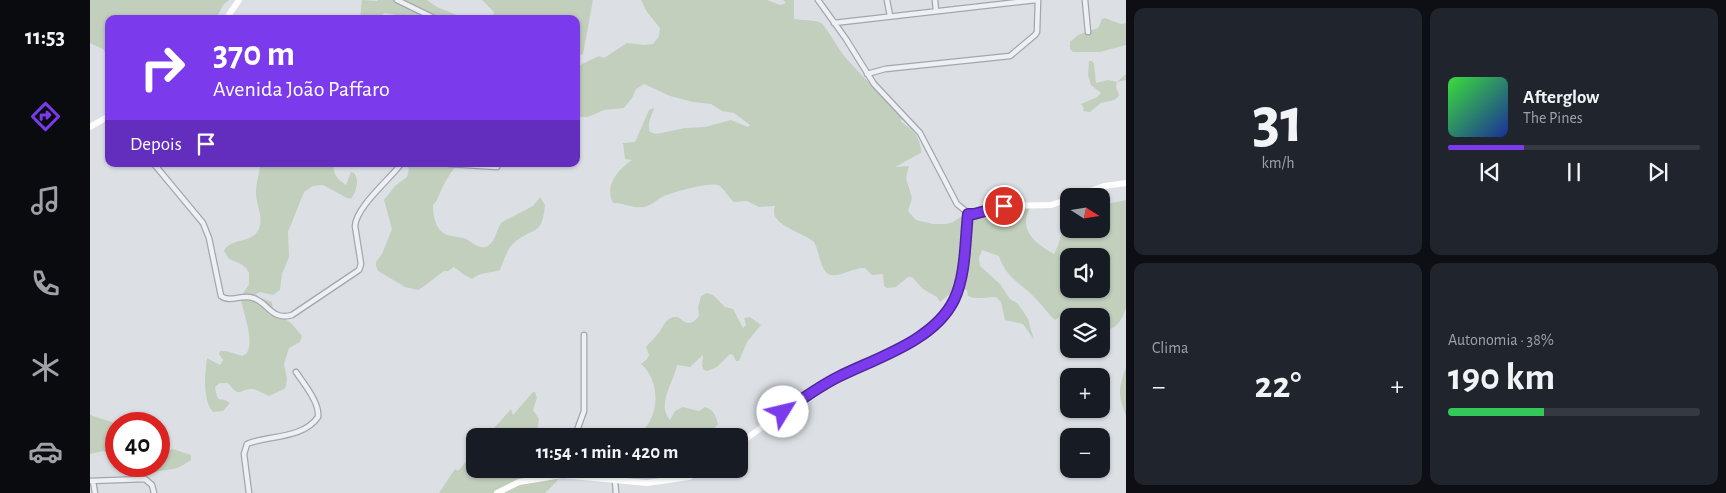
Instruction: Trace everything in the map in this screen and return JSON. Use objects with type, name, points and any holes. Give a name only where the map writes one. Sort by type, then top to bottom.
[{"type":"street","points":[[229,15],[239,0]]},
{"type":"street","points":[[397,0],[428,15]]},
{"type":"street","points":[[818,0],[874,84],[920,133],[957,204],[968,214],[1004,206],[1052,205],[1060,203]]},
{"type":"street","points":[[887,0],[890,16]]},
{"type":"street","points":[[935,0],[936,11]]},
{"type":"street","points":[[834,23],[1037,0],[1037,32],[1014,55],[885,69],[867,74]]},
{"type":"street","points":[[1085,0],[1088,32]]},
{"type":"street","points":[[90,127],[105,118]]},
{"type":"street","points":[[156,167],[203,223],[209,238],[221,296],[225,299],[254,298],[282,317],[292,315],[359,270],[361,264],[355,226],[356,220],[377,190],[399,167]]},
{"type":"street","points":[[1098,188],[1126,183]]},
{"type":"street","points":[[748,437],[837,377],[906,346],[932,327],[949,308],[957,292],[964,257],[968,214]]},
{"type":"street","points":[[578,428],[584,411],[584,335]]},
{"type":"street","points":[[250,493],[244,454],[247,444],[300,431],[313,424],[318,417],[318,410],[314,401],[296,372]]},
{"type":"street","points":[[497,493],[519,482],[548,478]]},
{"type":"street","points":[[600,478],[647,483],[682,478]]},
{"type":"street","points":[[95,493],[92,481],[145,479],[152,485],[154,493]]},
{"type":"street","points":[[615,481],[616,493]]},
{"type":"green space","points":[[90,0],[229,0],[223,5],[218,15],[105,15],[105,52],[103,49],[90,43]]},
{"type":"green space","points":[[362,0],[427,0],[437,7],[456,15],[396,15],[385,13],[381,15],[360,15]]},
{"type":"green space","points":[[482,0],[593,0],[583,54],[580,55],[580,15],[493,15],[494,12]]},
{"type":"green space","points":[[641,0],[767,0],[780,5],[786,3],[783,0],[794,0],[794,19],[821,23],[846,58],[902,118],[901,122],[913,131],[918,138],[921,153],[895,167],[909,166],[906,178],[912,198],[908,211],[916,220],[933,224],[946,224],[953,222],[971,210],[997,205],[1031,206],[1027,215],[1027,229],[1040,245],[1054,254],[1060,238],[1110,238],[1110,204],[1126,200],[1126,307],[1121,320],[1115,327],[1110,329],[1110,308],[1060,308],[1060,317],[1055,320],[1031,294],[1010,276],[999,256],[982,250],[979,258],[980,266],[1000,284],[1010,299],[1017,303],[1023,311],[1028,319],[1034,340],[1023,324],[1005,320],[1001,302],[996,297],[971,297],[968,296],[967,290],[957,288],[940,302],[937,297],[923,289],[912,277],[908,277],[896,287],[887,288],[884,286],[883,274],[872,275],[865,268],[830,275],[822,265],[814,242],[781,223],[774,213],[775,206],[759,207],[747,201],[734,202],[722,188],[714,184],[675,192],[644,207],[613,203],[610,190],[611,184],[617,173],[632,160],[625,159],[623,143],[635,142],[649,110],[654,109],[649,129],[650,132],[656,134],[685,128],[705,127],[731,120],[748,127],[750,125],[734,113],[722,111],[711,104],[670,96],[644,84],[636,89],[624,108],[604,110],[588,117],[580,117],[580,65],[599,56],[604,58],[627,43],[653,44],[659,36],[660,28],[647,12]]},
{"type":"green space","points":[[1105,18],[1121,24],[1126,23],[1126,45],[1100,52],[1073,52],[1070,49],[1070,42],[1078,35],[1098,28],[1102,19]]},
{"type":"green space","points":[[1089,61],[1092,61],[1094,64],[1096,83],[1108,80],[1117,82],[1116,87],[1119,95],[1114,100],[1101,103],[1090,112],[1083,111],[1084,108],[1081,104],[1097,97],[1101,93],[1091,85],[1088,75]]},
{"type":"green space","points":[[1126,74],[1126,80],[1117,82]]},
{"type":"green space","points":[[260,167],[333,167],[336,176],[346,185],[351,172],[354,173],[357,179],[357,186],[351,199],[323,185],[313,186],[304,192],[288,232],[289,257],[282,274],[280,290],[273,295],[260,292],[256,294],[258,297],[272,302],[273,311],[291,323],[302,336],[300,342],[289,348],[284,364],[287,379],[286,386],[284,389],[269,396],[253,389],[238,392],[228,383],[220,383],[215,387],[218,398],[230,403],[223,411],[213,412],[206,393],[207,358],[220,365],[223,360],[219,354],[220,351],[242,356],[247,353],[249,347],[248,327],[241,300],[249,284],[249,273],[241,264],[229,259],[224,251],[230,245],[249,238],[260,227],[256,191]]},
{"type":"green space","points":[[408,167],[456,167],[447,178],[433,205],[436,224],[442,232],[451,236],[464,238],[479,247],[488,246],[493,241],[502,222],[533,206],[540,197],[545,205],[542,222],[536,230],[512,245],[500,270],[482,274],[472,279],[454,267],[444,271],[418,290],[405,287],[378,271],[376,262],[382,254],[392,229],[384,200],[395,186],[407,177]]},
{"type":"green space","points":[[707,293],[713,295],[725,307],[733,309],[743,328],[746,325],[744,318],[750,317],[761,325],[747,342],[739,361],[736,361],[733,355],[730,354],[717,367],[707,371],[702,366],[703,355],[690,367],[677,365],[665,400],[666,414],[670,420],[675,411],[683,407],[699,411],[705,407],[711,410],[716,418],[718,424],[715,428],[645,428],[650,421],[655,404],[654,386],[647,370],[641,364],[649,355],[646,347],[669,319],[678,317],[689,323],[696,319],[699,316],[698,307],[701,296]]},
{"type":"green space","points":[[1126,367],[1126,416],[1120,392]]},
{"type":"green space","points":[[535,392],[537,398],[533,410],[539,419],[537,428],[494,428],[511,409],[513,415]]},
{"type":"green space","points":[[90,415],[105,420],[105,452],[90,454]]},
{"type":"green space","points":[[173,449],[191,455],[191,460],[177,468],[170,469],[170,450]]},
{"type":"green space","points":[[466,462],[466,478],[558,478],[545,493],[439,493],[455,469],[458,471]]},
{"type":"route","points":[[783,412],[837,377],[906,346],[932,327],[949,308],[957,292],[964,257],[968,214],[1004,206]]}]
